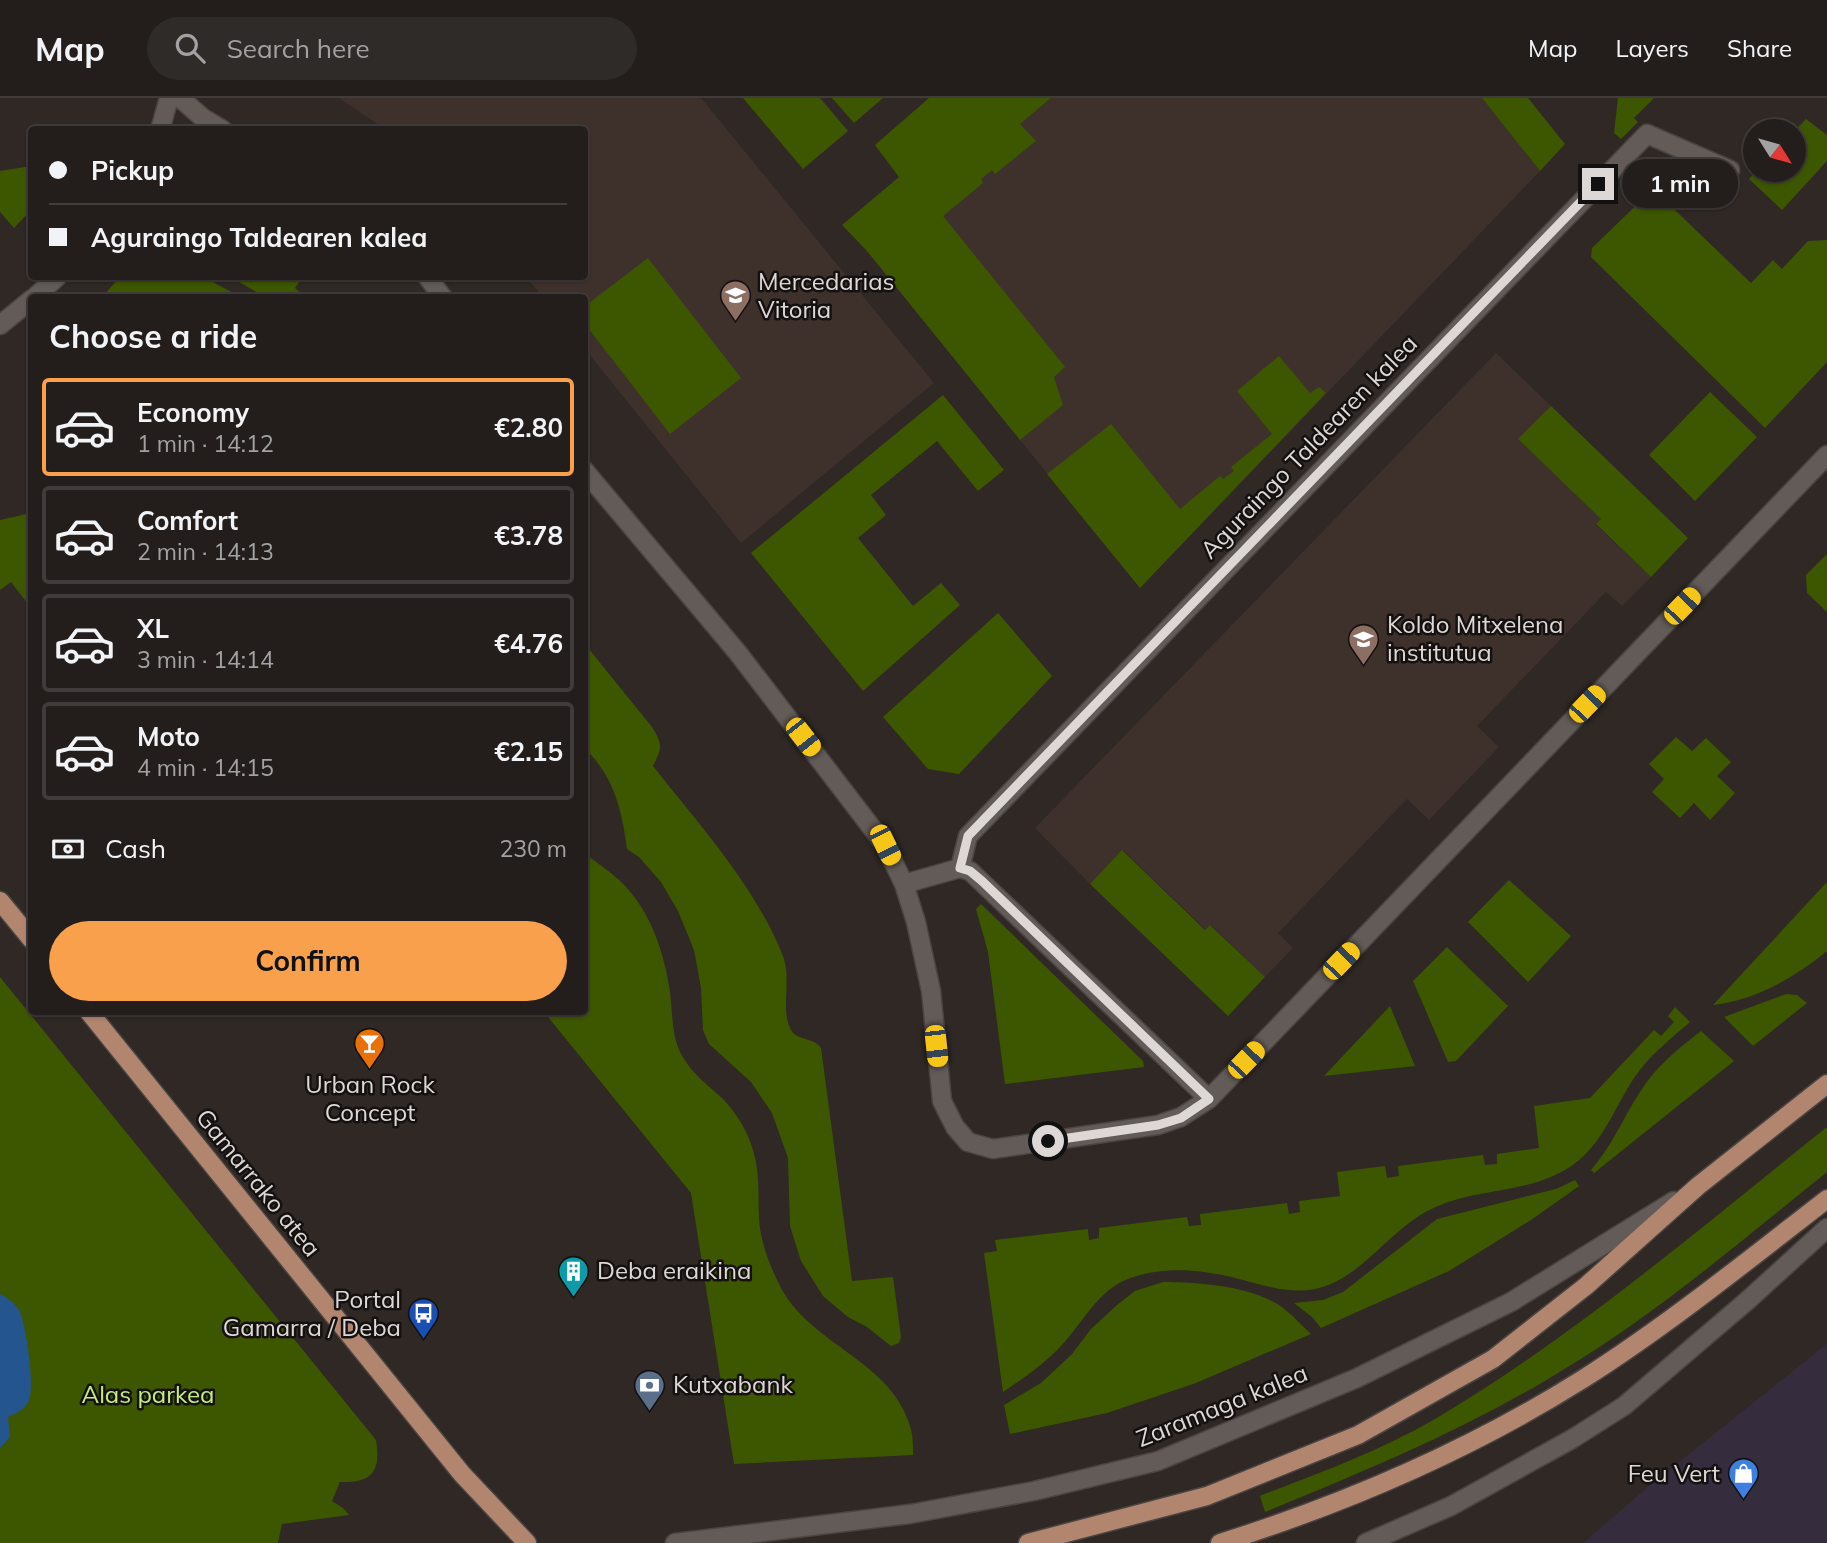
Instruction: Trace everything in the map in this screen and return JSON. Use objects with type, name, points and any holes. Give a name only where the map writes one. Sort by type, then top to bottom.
[{"type":"main road","points":[[0,901],[28,935]]},
{"type":"main road","name":"Gamarrako atea","points":[[91,1015],[454,1464],[527,1543]]},
{"type":"main road","name":"Zaramaga kalea","points":[[1028,1543],[1207,1496],[1369,1429],[1493,1359],[1586,1286],[1698,1186],[1827,1084]]},
{"type":"main road","points":[[1220,1543],[1285,1523],[1370,1490],[1464,1447],[1594,1372],[1684,1310],[1827,1199]]},
{"type":"street","points":[[161,126],[169,98]]},
{"type":"street","points":[[180,98],[216,126]]},
{"type":"street","name":"Aguraingo Taldearen kalea","points":[[960,868],[968,836],[1647,134],[1730,170]]},
{"type":"street","points":[[38,294],[53,280]]},
{"type":"street","points":[[0,325],[28,302]]},
{"type":"street","points":[[588,475],[738,653],[885,845],[904,884],[916,922],[931,991],[942,1101],[955,1127],[968,1142],[993,1149],[1158,1125],[1181,1118],[1209,1099],[1827,455]]},
{"type":"street","points":[[904,884],[960,868],[970,871],[1209,1099]]},
{"type":"street","name":"Zaramaga kalea","points":[[676,1543],[910,1514],[1034,1491],[1158,1461],[1357,1378],[1511,1302],[1698,1186]]},
{"type":"street","points":[[1366,1543],[1451,1506],[1572,1439],[1624,1406],[1748,1300],[1827,1227]]},
{"type":"shaded area","name":"Mercedarias Vitoria","points":[[339,98],[701,98],[934,383],[741,543],[588,353],[588,294],[540,294],[529,280],[588,280],[588,126],[381,126]]},
{"type":"shaded area","points":[[1051,98],[1482,98],[1540,171],[1140,588],[867,251]]},
{"type":"shaded area","name":"Koldo Mitxelena institutua","points":[[1496,353],[1551,406],[1519,440],[1602,519],[1596,525],[1651,577],[1622,606],[1606,592],[1477,726],[1499,747],[1429,820],[1407,799],[1278,933],[1293,948],[1265,977],[1211,925],[1206,930],[1123,850],[1090,884],[1035,828]]},
{"type":"shaded area","points":[[1827,1344],[1827,1543],[1583,1543],[1649,1486]]},
{"type":"green space","points":[[743,98],[820,98],[848,131],[803,169]]},
{"type":"green space","points":[[832,98],[883,98],[854,123]]},
{"type":"green space","points":[[929,98],[1051,98],[1020,124],[1036,141],[995,174],[992,170],[981,179],[983,183],[943,216],[1065,367],[1054,377],[1063,405],[1020,440],[867,251],[842,225],[899,177],[875,145]]},
{"type":"green space","points":[[1482,98],[1528,98],[1565,144],[1540,171]]},
{"type":"green space","points":[[1618,98],[1654,98],[1634,118],[1638,122],[1621,139],[1614,133]]},
{"type":"green space","points":[[1806,119],[1827,135],[1827,161],[1782,210],[1752,182],[1806,182]]},
{"type":"green space","points":[[28,166],[28,213],[14,228],[0,212],[0,171]]},
{"type":"green space","points":[[1653,189],[1751,283],[1773,260],[1782,269],[1808,241],[1827,240],[1827,362],[1765,428],[1591,257],[1592,248]]},
{"type":"green space","points":[[648,258],[741,378],[670,434],[588,328],[588,304]]},
{"type":"green space","points":[[117,280],[209,280],[235,294],[105,294]]},
{"type":"green space","points":[[296,280],[299,282],[295,288],[302,294],[260,294],[239,282]]},
{"type":"green space","points":[[1279,356],[1310,393],[1319,387],[1326,393],[1140,588],[1047,474],[1111,424],[1180,509],[1220,476],[1223,479],[1234,471],[1231,467],[1272,434],[1237,391]]},
{"type":"green space","points":[[1710,392],[1757,437],[1695,501],[1649,455]]},
{"type":"green space","points":[[943,395],[1004,470],[978,491],[937,441],[871,495],[886,515],[858,538],[913,606],[941,583],[960,605],[863,691],[751,553]]},
{"type":"green space","points":[[1551,406],[1688,538],[1651,577],[1596,524],[1601,519],[1518,439]]},
{"type":"green space","points":[[28,514],[28,604],[11,582],[0,590],[0,520]]},
{"type":"green space","points":[[1827,554],[1827,612],[1807,593],[1806,575]]},
{"type":"green space","points":[[998,613],[1052,676],[959,774],[928,769],[883,717]]},
{"type":"green space","points":[[588,648],[652,727],[660,746],[653,766],[742,880],[783,956],[786,1014],[791,1030],[821,1048],[852,1281],[893,1277],[901,1337],[899,1343],[891,1346],[867,1327],[848,1317],[823,1296],[801,1261],[790,1226],[788,1158],[772,1113],[751,1082],[709,1044],[703,1030],[701,988],[694,950],[678,911],[661,882],[639,857],[627,849],[615,795],[595,759],[588,752]]},
{"type":"green space","points":[[1676,737],[1692,751],[1706,738],[1731,762],[1717,776],[1735,793],[1710,820],[1694,803],[1680,818],[1652,792],[1664,779],[1649,764]]},
{"type":"green space","points":[[1122,850],[1205,930],[1210,925],[1265,977],[1228,1016],[1090,884]]},
{"type":"green space","points":[[588,856],[629,890],[647,917],[664,961],[674,1031],[681,1054],[695,1073],[729,1105],[748,1137],[757,1167],[761,1235],[779,1284],[793,1305],[810,1323],[887,1386],[901,1405],[911,1429],[913,1455],[734,1464],[691,1193],[546,1015],[588,1015]]},
{"type":"green space","points":[[1509,880],[1571,936],[1528,982],[1468,922]]},
{"type":"green space","points":[[1827,882],[1827,951],[1774,986],[1744,998],[1713,1005]]},
{"type":"green space","points":[[981,904],[1143,1061],[1144,1067],[1005,1084],[988,952],[976,909]]},
{"type":"green space","points":[[1447,947],[1508,1006],[1456,1061],[1448,1062],[1413,981]]},
{"type":"green space","name":"Alas parkea","points":[[0,977],[28,1015],[31,1015],[376,1440],[377,1460],[376,1467],[367,1477],[340,1482],[332,1501],[349,1515],[282,1524],[278,1543],[0,1543]]},
{"type":"green space","points":[[1786,994],[1797,995],[1807,1003],[1753,1046],[1724,1017]]},
{"type":"green space","points":[[1390,1006],[1415,1066],[1324,1076]]},
{"type":"green space","points":[[1675,1007],[1690,1022],[1646,1062],[1595,1143],[1578,1161],[1562,1172],[1528,1185],[1438,1206],[1408,1223],[1356,1269],[1326,1286],[1285,1289],[1217,1274],[1169,1270],[1123,1281],[1089,1310],[1054,1353],[1034,1371],[1003,1392],[984,1253],[997,1251],[995,1240],[1088,1229],[1089,1240],[1099,1238],[1099,1228],[1187,1217],[1189,1226],[1201,1225],[1200,1214],[1287,1203],[1289,1214],[1300,1212],[1299,1201],[1340,1196],[1337,1172],[1385,1166],[1387,1178],[1399,1176],[1398,1166],[1483,1155],[1485,1165],[1497,1164],[1497,1154],[1539,1148],[1534,1106],[1590,1098],[1654,1030],[1661,1036],[1674,1022],[1668,1016]]},
{"type":"green space","points":[[1701,1031],[1734,1061],[1594,1173],[1591,1170],[1646,1083],[1667,1059]]},
{"type":"green space","points":[[1827,1127],[1827,1172],[1696,1277],[1594,1351],[1523,1394],[1451,1431],[1265,1512],[1260,1496],[1349,1461],[1414,1431],[1537,1353],[1636,1280]]},
{"type":"green space","points":[[1575,1180],[1579,1186],[1531,1220],[1449,1271],[1321,1328],[1294,1303],[1323,1300],[1343,1292],[1437,1219],[1556,1189]]},
{"type":"green space","points":[[1163,1282],[1207,1284],[1253,1293],[1279,1305],[1311,1334],[1196,1383],[1107,1413],[1010,1434],[1004,1405],[1041,1383],[1072,1354],[1091,1329],[1135,1291]]},
{"type":"water","points":[[0,1294],[20,1312],[27,1343],[31,1393],[27,1403],[8,1417],[10,1437],[0,1448]]},
{"type":"place","name":"Mercedarias Vitoria","points":[[735,323]]},
{"type":"place","name":"Koldo Mitxelena institutua","points":[[1364,666]]},
{"type":"place","name":"Urban Rock Concept","points":[[370,1070]]},
{"type":"place","name":"Deba eraikina","points":[[574,1298]]},
{"type":"place","name":"Portal Gamarra / Deba","points":[[424,1341]]},
{"type":"place","name":"Kutxabank","points":[[650,1412]]},
{"type":"place","name":"Feu Vert","points":[[1743,1501]]},
{"type":"route","points":[[1048,1141],[1158,1125],[1181,1118],[1209,1099],[982,881],[970,871],[960,868],[968,836],[1598,184]]}]
